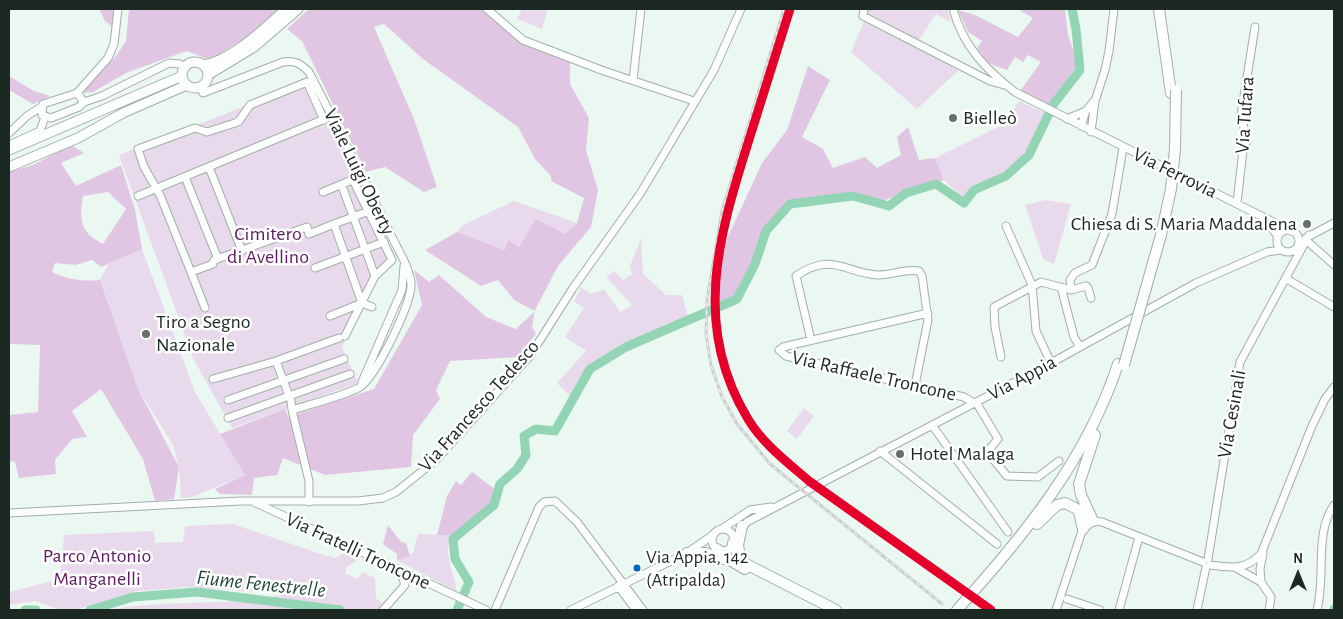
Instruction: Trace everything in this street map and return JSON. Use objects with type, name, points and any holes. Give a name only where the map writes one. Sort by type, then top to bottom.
[{"type":"highway","points":[[1159,9],[1173,91]]},
{"type":"highway","points":[[1089,524],[1081,495],[1080,475],[1091,452],[1095,435],[1121,365],[1163,203],[1170,144],[1173,91],[1165,9]]},
{"type":"highway","points":[[957,610],[1044,505],[1077,457],[1121,365]]},
{"type":"highway","points":[[965,610],[1036,524],[1078,467],[1095,435]]},
{"type":"highway","points":[[1036,524],[1059,504],[1068,504],[1077,509],[1089,524]]},
{"type":"highway","points":[[742,526],[738,549],[751,565]]},
{"type":"highway","points":[[733,542],[740,558],[836,610]]},
{"type":"highway","points":[[716,549],[732,562]]},
{"type":"highway","points":[[692,551],[706,553],[732,562],[821,610]]},
{"type":"main road","points":[[9,150],[184,71],[196,62],[203,65],[212,64],[236,50],[286,9]]},
{"type":"main road","points":[[208,75],[254,47],[298,9]]},
{"type":"main road","points":[[184,71],[187,84],[193,88],[200,87],[206,82],[208,75],[203,65]]},
{"type":"main road","points":[[9,167],[78,138],[123,113],[187,84]]},
{"type":"street","points":[[9,134],[27,116],[46,103],[77,93],[108,58],[114,44],[118,9]]},
{"type":"street","points":[[487,9],[523,40],[604,72],[694,101]]},
{"type":"street","points":[[632,80],[641,9]]},
{"type":"street","name":"Via Francesco Tedesco","points":[[9,513],[254,502],[358,502],[383,498],[396,492],[436,460],[530,356],[573,288],[640,194],[714,70],[741,9]]},
{"type":"street","points":[[864,9],[863,16],[990,82],[1006,85]]},
{"type":"street","points":[[953,9],[962,36],[974,54],[991,74],[1006,85]]},
{"type":"street","points":[[1092,132],[1095,101],[1106,70],[1114,9]]},
{"type":"street","name":"Via Tufara","points":[[1237,204],[1243,150],[1247,141],[1241,115],[1255,27]]},
{"type":"street","name":"Viale Luigi Oberty","points":[[200,87],[203,93],[283,62],[294,62],[308,72],[332,116],[404,263],[411,283],[402,314],[379,364],[360,387],[292,410]]},
{"type":"street","points":[[41,107],[42,115],[51,118],[79,107],[84,102],[102,96],[169,63],[180,64],[184,71]]},
{"type":"street","points":[[205,308],[157,188],[144,167],[138,149],[195,128],[208,132],[235,123],[239,121],[250,105],[308,82],[324,120]]},
{"type":"street","name":"Via Ferrovia","points":[[1006,85],[1043,108],[1293,232]]},
{"type":"street","points":[[77,93],[84,102]]},
{"type":"street","points":[[1067,119],[1086,111],[1095,101]]},
{"type":"street","points":[[1082,127],[1094,110]]},
{"type":"street","points":[[1082,127],[1086,111]]},
{"type":"street","points":[[138,196],[332,116]]},
{"type":"street","points":[[9,145],[40,131],[46,117]]},
{"type":"street","points":[[1072,290],[1070,280],[1075,273],[1092,265],[1109,222],[1115,202],[1123,148]]},
{"type":"street","points":[[209,168],[242,251]]},
{"type":"street","points":[[323,192],[342,186],[361,176]]},
{"type":"street","points":[[185,177],[218,259]]},
{"type":"street","points":[[213,379],[276,361],[342,337],[375,276],[392,260],[353,180]]},
{"type":"street","points":[[342,186],[375,276]]},
{"type":"street","points":[[191,272],[212,264],[218,259],[306,227],[309,234],[369,211]]},
{"type":"street","points":[[1265,217],[1281,250],[1290,252]]},
{"type":"street","points":[[1277,239],[1285,231],[1316,230],[1334,223]]},
{"type":"street","points":[[334,224],[362,303],[372,308]]},
{"type":"street","points":[[1006,226],[1032,285],[1036,331],[1051,363]]},
{"type":"street","points":[[1290,252],[1316,230]]},
{"type":"street","points":[[1293,232],[1334,266]]},
{"type":"street","name":"Via Appia","points":[[1267,252],[1277,239]]},
{"type":"street","name":"Via Cesinali","points":[[1197,610],[1207,563],[1240,362],[1294,265],[1304,241]]},
{"type":"street","points":[[315,268],[384,242]]},
{"type":"street","name":"Via Appia","points":[[742,526],[1051,363],[1196,283],[1267,252],[1281,250]]},
{"type":"street","points":[[1290,252],[1294,265]]},
{"type":"street","points":[[811,340],[796,276],[819,264],[841,265],[877,275],[919,271],[922,276],[928,313],[915,385]]},
{"type":"street","points":[[1286,279],[1334,307]]},
{"type":"street","points":[[1001,357],[995,327],[994,307],[1032,285],[1041,282],[1072,290],[1086,286],[1091,298]]},
{"type":"street","points":[[1061,287],[1074,337],[1080,347]]},
{"type":"street","points":[[330,316],[362,303]]},
{"type":"street","name":"Via Raffaele Troncone","points":[[928,313],[811,340],[783,347],[779,350],[786,356],[964,397],[975,403]]},
{"type":"street","points":[[228,400],[344,360]]},
{"type":"street","points":[[276,361],[289,395],[309,481],[309,502]]},
{"type":"street","points":[[228,418],[350,374]]},
{"type":"street","points":[[1269,610],[1271,597],[1261,582],[1258,563],[1312,426],[1325,399],[1334,387]]},
{"type":"street","points":[[975,403],[998,439],[987,452],[1007,476],[1038,477],[1059,461]]},
{"type":"street","points":[[932,425],[1008,532]]},
{"type":"street","points":[[880,452],[997,544]]},
{"type":"street","points":[[495,610],[539,507],[548,501],[555,500],[577,522],[636,610]]},
{"type":"street","name":"Via Fratelli Troncone","points":[[254,502],[486,610]]},
{"type":"street","points":[[1317,610],[1322,592],[1324,529],[1334,505]]},
{"type":"street","name":"Via Appia","points":[[571,610],[692,551],[750,510],[779,506]]},
{"type":"street","points":[[1056,610],[1089,524],[1102,522],[1207,563],[1235,568],[1258,563]]},
{"type":"street","points":[[733,542],[742,526]]},
{"type":"street","points":[[722,529],[729,531],[733,542]]},
{"type":"street","points":[[713,535],[712,541],[716,549]]},
{"type":"street","points":[[1119,610],[1139,537]]},
{"type":"street","name":"Via Appia","points":[[692,551],[727,550],[733,542]]},
{"type":"street","points":[[383,610],[405,585],[402,576],[395,568]]},
{"type":"street","points":[[1235,568],[1261,582]]},
{"type":"street","points":[[620,585],[643,610]]},
{"type":"street","points":[[1068,599],[1078,607],[1100,610]]},
{"type":"green space","points":[[522,9],[548,9],[542,29],[517,19]]},
{"type":"green space","points":[[867,9],[947,9],[951,23],[936,14],[918,41],[866,12]]},
{"type":"green space","points":[[864,22],[960,69],[917,109],[851,52]]},
{"type":"green space","name":"Cimitero di Avellino","points":[[310,81],[396,259],[380,270],[342,347],[358,383],[232,428],[194,360],[119,155]]},
{"type":"green space","points":[[1019,101],[1047,114],[1035,138],[1026,153],[1014,166],[1001,176],[975,189],[964,199],[944,180],[935,158],[1006,123]]},
{"type":"green space","points":[[1045,200],[1071,204],[1054,264],[1043,259],[1025,205]]},
{"type":"green space","points":[[514,201],[577,223],[565,234],[505,250],[457,232],[463,225]]},
{"type":"green space","points":[[641,238],[643,274],[666,295],[682,295],[689,321],[626,347],[590,369],[573,399],[557,383],[586,351],[565,337],[584,308],[574,301],[581,287],[591,294],[604,289],[620,312],[632,305],[606,277],[614,271],[623,280],[632,274],[630,266]]},
{"type":"green space","name":"Tiro a Segno Nazionale","points":[[142,249],[195,392],[245,475],[192,497],[181,498],[179,467],[173,445],[138,389],[100,280],[109,263]]},
{"type":"green space","points":[[804,408],[814,416],[797,439],[787,431]]},
{"type":"green space","name":"Parco Antonio Manganelli","points":[[233,524],[324,555],[336,558],[346,551],[360,558],[347,567],[345,573],[358,579],[362,572],[375,578],[376,598],[384,605],[380,610],[107,610],[152,605],[242,600],[286,594],[189,587],[138,591],[75,610],[60,610],[35,601],[9,605],[9,592],[60,579],[64,535],[154,531],[155,543],[183,542],[185,526]]},
{"type":"green space","points":[[418,534],[451,535],[448,549],[457,592],[397,560],[413,553]]},
{"type":"shaded area","points":[[99,9],[113,9],[113,27],[105,21]]},
{"type":"shaded area","points":[[129,9],[278,9],[253,33],[210,60],[187,51],[128,72],[93,92],[80,93],[116,56],[126,41]]},
{"type":"shaded area","points":[[309,9],[482,9],[523,43],[570,62],[570,84],[589,118],[586,150],[598,190],[591,227],[558,266],[535,311],[514,300],[498,280],[481,286],[425,250],[457,232],[505,250],[508,240],[519,247],[536,219],[565,234],[577,223],[584,198],[551,181],[551,176],[535,159],[518,127],[423,59],[384,24],[374,27],[414,119],[437,187],[424,192],[385,167],[366,172],[302,41],[287,29]]},
{"type":"shaded area","points":[[1018,9],[1065,9],[1068,35],[1078,64],[1049,106],[1020,91],[1041,62],[1028,55],[1023,62],[1015,57],[1007,70],[988,63],[977,48],[982,41],[968,32],[958,10],[975,15],[1018,37],[1033,18]]},
{"type":"shaded area","points":[[808,66],[830,80],[802,137],[823,149],[833,168],[865,157],[877,168],[901,155],[897,137],[908,127],[919,160],[935,158],[944,180],[885,200],[854,193],[790,202],[766,229],[755,258],[735,297],[714,308],[717,275],[727,239],[762,163],[787,130]]},
{"type":"shaded area","points":[[9,76],[34,91],[50,96],[33,104],[9,90]]},
{"type":"shaded area","points":[[71,145],[84,153],[61,163],[76,186],[121,165],[135,210],[142,249],[101,267],[92,260],[76,265],[55,263],[52,272],[87,281],[100,280],[138,389],[179,467],[174,499],[155,501],[143,459],[101,389],[72,411],[87,437],[72,439],[55,460],[56,474],[19,478],[15,462],[9,461],[9,415],[38,412],[40,345],[9,344],[9,172],[33,165]],"holes":[[[108,192],[126,209],[103,244],[95,240],[83,225],[81,212],[83,196]]]},
{"type":"shaded area","points":[[414,270],[429,282],[439,275],[486,317],[516,329],[535,311],[532,327],[536,334],[518,357],[450,361],[436,390],[440,399],[413,435],[411,467],[325,475],[283,458],[277,475],[254,478],[252,495],[220,494],[215,489],[245,475],[220,434],[285,409],[288,417],[374,389],[422,305]]},
{"type":"shaded area","points":[[472,472],[496,490],[488,508],[451,535],[437,535],[447,496],[456,481],[461,485]]},
{"type":"shaded area","points":[[388,525],[401,542],[406,543],[410,556],[397,560],[397,554],[383,544]]},
{"type":"waterway","name":"Fiume Fenestrelle","points":[[457,610],[469,582],[455,559],[453,539],[494,505],[500,484],[517,469],[526,455],[524,436],[536,429],[555,431],[590,369],[626,347],[737,299],[755,264],[766,231],[790,204],[853,196],[889,206],[906,193],[936,184],[964,203],[974,190],[1006,176],[1029,155],[1053,105],[1080,70],[1072,9]]},
{"type":"waterway","name":"Fiume Fenestrelle","points":[[90,610],[133,597],[197,592],[340,610]]},
{"type":"waterway","name":"Fiume Fenestrelle","points":[[25,610],[36,610]]},
{"type":"railway","points":[[784,9],[722,211],[707,300],[706,334],[711,365],[722,397],[737,424],[770,464],[942,604]]},
{"type":"transit line","points":[[790,9],[737,178],[720,248],[715,316],[720,350],[731,385],[754,428],[784,460],[809,481],[991,610]]},
{"type":"place","name":"Bielleò","points":[[953,118]]},
{"type":"place","name":"Chiesa di S. Maria Maddalena","points":[[1307,224]]},
{"type":"place","name":"Tiro a Segno Nazionale","points":[[146,334]]},
{"type":"place","name":"Hotel Malaga","points":[[900,454]]},
{"type":"place","name":"Via Appia, 142 (Atripalda)","points":[[637,568]]}]
